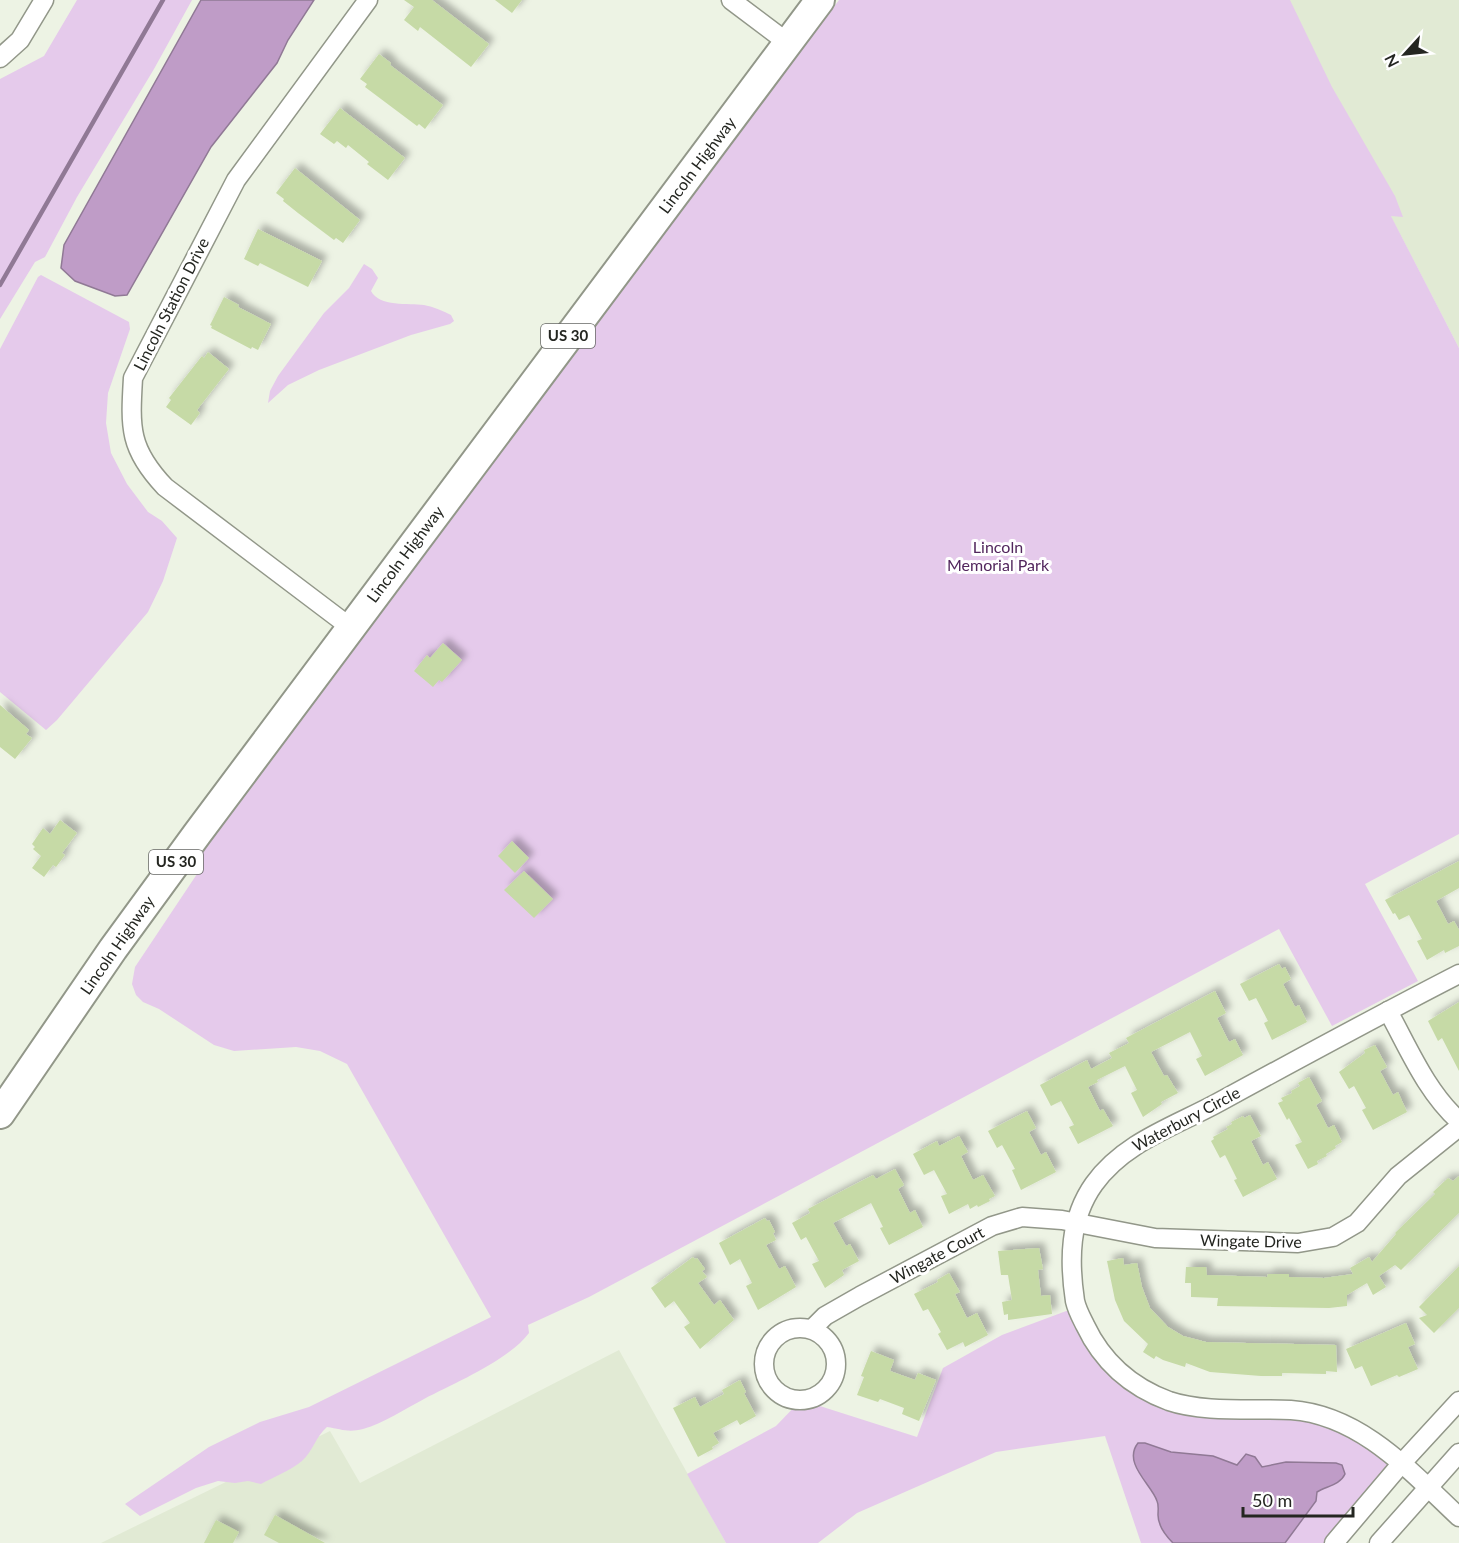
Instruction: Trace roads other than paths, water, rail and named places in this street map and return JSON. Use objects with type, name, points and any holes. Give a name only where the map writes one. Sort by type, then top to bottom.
[{"type":"main road","name":"Lincoln Highway","points":[[0,1114],[113,949],[350,627],[820,0]]},
{"type":"street","points":[[0,58],[20,40],[44,0]]},
{"type":"street","name":"Lincoln Station Drive","points":[[350,627],[165,487],[145,464],[133,437],[131,407],[133,378],[236,180],[368,0]]},
{"type":"street","points":[[731,0],[788,43]]},
{"type":"street","name":"Waterbury Circle","points":[[1459,974],[1125,1151],[1093,1185],[1074,1222],[1071,1272],[1077,1307],[1094,1343],[1118,1372],[1152,1393],[1192,1407],[1294,1410],[1328,1417],[1366,1435],[1459,1517]]},
{"type":"street","points":[[1388,1011],[1433,1093],[1446,1110],[1459,1121]]},
{"type":"street","name":"Wingate Drive","points":[[1074,1222],[1155,1238],[1298,1243],[1326,1239],[1347,1230],[1356,1223],[1398,1176],[1459,1127]]},
{"type":"street","name":"Wingate Court","points":[[812,1329],[825,1316],[852,1300],[992,1226],[1022,1217],[1074,1222]]},
{"type":"street","points":[[1334,1543],[1401,1464],[1459,1401]]},
{"type":"street","points":[[1379,1543],[1459,1453]]},
{"type":"waterway","points":[[0,285],[163,0]]},
{"type":"park label","name":"Lincoln Memorial Park","points":[[998,556]]}]
